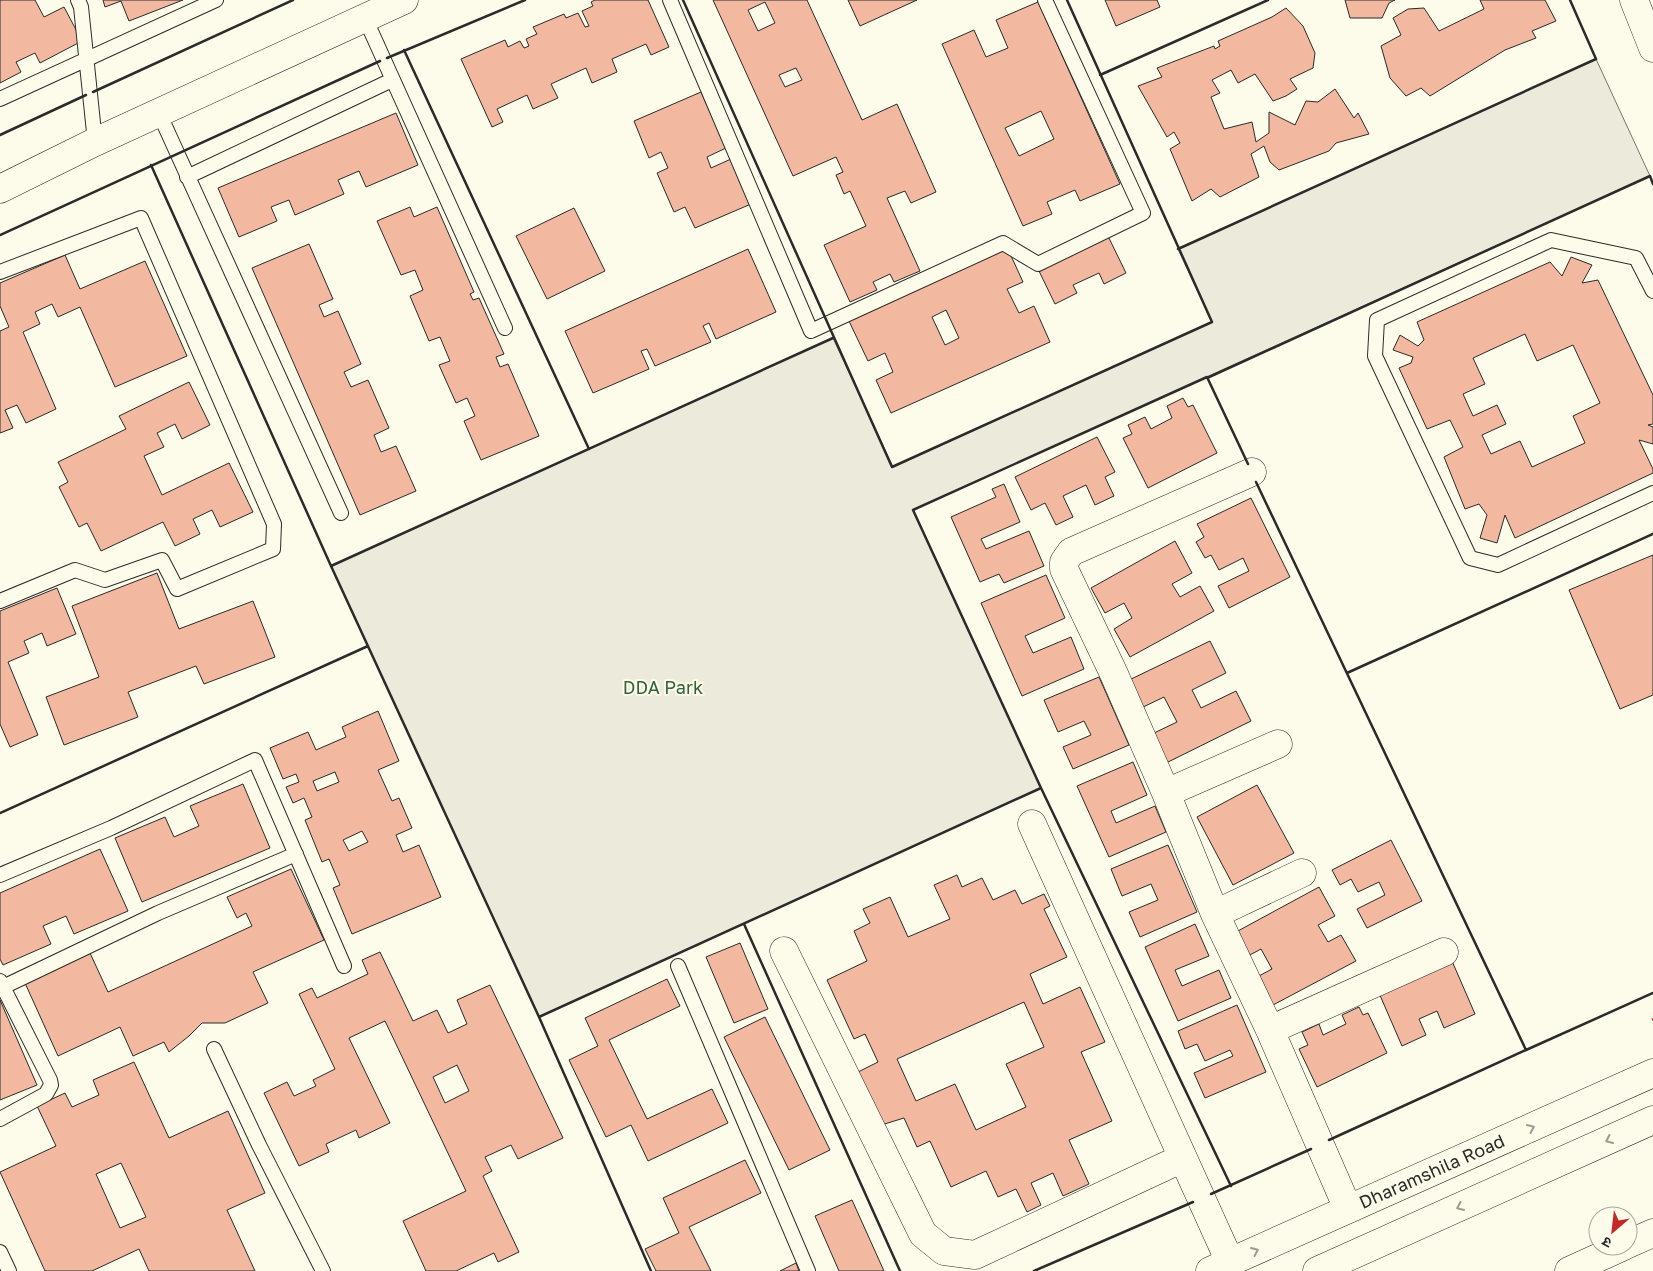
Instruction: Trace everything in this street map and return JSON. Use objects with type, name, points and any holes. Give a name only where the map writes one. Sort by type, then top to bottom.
[{"type":"street","points":[[0,189],[95,142],[404,0]]},
{"type":"street","points":[[1634,0],[1653,48]]},
{"type":"street","points":[[1252,472],[1071,552],[1064,562],[1064,569],[1114,674],[1166,793],[1215,914],[1270,1030],[1348,1209]]},
{"type":"street","points":[[1166,793],[1278,744]]},
{"type":"street","points":[[1032,824],[1183,1158],[1220,1267]]},
{"type":"street","points":[[1215,914],[1302,873]]},
{"type":"street","points":[[784,951],[923,1234],[944,1251],[975,1255],[1183,1158]]},
{"type":"street","points":[[1270,1030],[1444,952]]},
{"type":"street","name":"Dharamshila Road","points":[[1220,1267],[1653,1073]]},
{"type":"street","points":[[1317,1271],[1653,1120]]},
{"type":"street","points":[[1638,1240],[1653,1233]]},
{"type":"street","points":[[1570,1271],[1602,1256]]},
{"type":"lane","points":[[78,0],[81,7],[95,142]]},
{"type":"lane","points":[[0,99],[216,0]]},
{"type":"lane","points":[[670,0],[811,330],[1003,243],[1038,264],[1143,213],[1045,0]]},
{"type":"lane","points":[[365,18],[505,328]]},
{"type":"lane","points":[[188,177],[392,80]]},
{"type":"lane","points":[[159,113],[341,513]]},
{"type":"lane","points":[[0,272],[141,218],[274,524],[272,549],[177,589],[162,560],[105,580],[75,570],[0,601]]},
{"type":"lane","points":[[1653,292],[1636,258],[1551,240],[1377,320],[1375,356],[1470,558],[1498,565],[1653,493]]},
{"type":"lane","points":[[0,875],[111,828],[255,760],[344,966]]},
{"type":"lane","points":[[0,1119],[46,1094],[51,1085],[1,984],[296,854]]},
{"type":"lane","points":[[678,966],[808,1271]]},
{"type":"lane","points":[[214,1049],[259,1145],[323,1271]]},
{"type":"lane","points":[[0,1252],[9,1271]]},
{"type":"green space","name":"DDA Park","points":[[1596,59],[1650,176],[913,510],[1041,788],[539,1017],[331,566],[833,338],[893,467],[1212,322],[1178,249]]},
{"type":"building","points":[[0,0],[35,0],[44,17],[64,7],[82,41],[40,63],[35,53],[16,62],[21,72],[0,83]]},
{"type":"building","points":[[103,0],[183,0],[129,21],[121,1],[105,7]]},
{"type":"building","points":[[595,0],[648,0],[669,47],[651,55],[646,44],[612,59],[617,72],[592,83],[586,68],[551,84],[558,98],[533,109],[527,95],[497,109],[503,122],[492,127],[461,59],[505,40],[508,47],[520,41],[524,48],[529,46],[526,39],[537,34],[533,27],[564,14],[566,18],[578,13],[585,27],[589,26],[582,11],[593,6],[591,2]]},
{"type":"building","points":[[713,0],[807,0],[862,120],[897,104],[936,192],[911,203],[905,191],[887,198],[920,271],[894,282],[890,274],[873,282],[877,290],[850,302],[824,245],[866,226],[850,191],[844,194],[836,175],[843,172],[836,157],[793,176]],"holes":[[[765,2],[775,23],[758,31],[748,10]],[[796,68],[802,80],[785,87],[779,75]]]},
{"type":"building","points":[[848,0],[917,0],[860,26]]},
{"type":"building","points":[[1105,0],[1157,0],[1160,7],[1116,26]]},
{"type":"building","points":[[1345,0],[1395,0],[1389,3],[1382,18],[1350,18]]},
{"type":"building","points":[[1480,0],[1545,0],[1556,21],[1532,31],[1536,38],[1505,50],[1430,96],[1421,88],[1406,96],[1390,78],[1381,46],[1401,35],[1393,18],[1408,9],[1424,8],[1439,31],[1484,9]]},
{"type":"building","points":[[1038,2],[1120,184],[1080,201],[1075,190],[1047,202],[1052,214],[1023,226],[942,44],[974,30],[986,57],[1008,48],[996,20]],"holes":[[[1041,111],[1054,139],[1019,156],[1005,128]]]},
{"type":"building","points":[[1286,8],[1303,26],[1315,53],[1313,68],[1290,79],[1297,89],[1273,101],[1255,74],[1238,83],[1231,70],[1212,80],[1220,93],[1211,97],[1224,129],[1252,122],[1256,142],[1269,133],[1269,112],[1295,125],[1306,101],[1318,102],[1335,89],[1354,118],[1358,113],[1369,134],[1336,143],[1329,151],[1279,170],[1270,162],[1264,146],[1251,154],[1259,177],[1220,197],[1211,189],[1192,201],[1170,149],[1180,143],[1174,132],[1167,137],[1138,86],[1162,77],[1157,68],[1214,46],[1215,49],[1220,46],[1218,41],[1272,17]]},
{"type":"building","points":[[701,92],[726,148],[707,157],[711,168],[731,159],[751,204],[695,228],[685,207],[674,212],[657,173],[668,168],[661,152],[649,158],[634,121]]},
{"type":"building","points":[[396,113],[418,165],[366,187],[359,171],[338,180],[344,194],[295,215],[289,200],[271,207],[277,221],[239,237],[218,188]]},
{"type":"building","points":[[410,207],[414,217],[437,207],[474,292],[470,294],[473,300],[479,298],[504,354],[496,357],[500,367],[508,364],[539,436],[481,460],[464,421],[475,416],[467,398],[456,403],[439,365],[450,361],[440,337],[429,341],[410,296],[423,290],[415,270],[401,275],[377,221]]},
{"type":"building","points":[[574,208],[605,271],[547,299],[516,236]]},
{"type":"building","points":[[1108,236],[1126,273],[1104,284],[1099,273],[1073,285],[1077,293],[1055,304],[1038,269]]},
{"type":"building","points":[[309,244],[333,299],[319,305],[324,317],[338,311],[361,364],[344,372],[351,387],[368,380],[389,428],[374,435],[381,452],[396,446],[416,491],[360,515],[252,268]]},
{"type":"building","points":[[1007,247],[1023,282],[1007,289],[1019,313],[1034,306],[1050,342],[891,413],[876,380],[893,372],[885,353],[868,361],[848,319]],"holes":[[[946,310],[959,338],[945,345],[932,317]]]},
{"type":"building","points":[[748,249],[776,312],[716,339],[709,323],[703,326],[711,342],[655,366],[647,349],[641,351],[649,369],[593,393],[565,331]]},
{"type":"building","points":[[65,255],[80,289],[145,261],[187,356],[115,387],[80,307],[58,317],[52,304],[35,312],[40,324],[23,332],[56,409],[26,423],[17,405],[5,410],[13,428],[0,433],[0,331],[9,327],[0,306],[0,283]]},
{"type":"building","points":[[1571,257],[1592,265],[1582,283],[1598,280],[1653,395],[1653,424],[1648,425],[1653,427],[1653,444],[1639,440],[1653,469],[1653,473],[1515,538],[1505,515],[1497,543],[1480,538],[1487,515],[1479,504],[1465,509],[1444,457],[1463,447],[1450,420],[1427,429],[1399,368],[1411,363],[1413,357],[1393,350],[1400,335],[1418,346],[1424,340],[1417,322],[1550,262],[1562,276]],"holes":[[[1525,334],[1537,361],[1573,345],[1600,403],[1573,416],[1585,443],[1532,467],[1520,441],[1491,454],[1482,435],[1506,424],[1497,405],[1473,416],[1463,394],[1485,384],[1473,358]]]},
{"type":"building","points":[[189,382],[210,425],[182,439],[175,424],[157,433],[164,447],[144,456],[162,495],[229,463],[253,512],[220,527],[212,510],[193,519],[200,534],[175,546],[163,522],[101,551],[87,523],[79,527],[59,487],[68,482],[58,462],[126,429],[119,416]]},
{"type":"building","points":[[1183,398],[1188,407],[1193,405],[1217,453],[1148,488],[1123,438],[1132,434],[1128,425],[1145,417],[1151,429],[1172,418],[1167,406]]},
{"type":"building","points":[[1097,437],[1115,472],[1105,477],[1114,496],[1095,505],[1086,485],[1063,496],[1073,517],[1056,525],[1045,503],[1031,510],[1015,477]]},
{"type":"building","points":[[1004,484],[1020,522],[981,539],[986,549],[1029,531],[1044,566],[1004,583],[999,574],[980,582],[951,517],[996,497],[992,489]]},
{"type":"building","points":[[1251,498],[1290,577],[1229,608],[1218,586],[1249,571],[1243,558],[1219,570],[1211,555],[1205,558],[1196,542],[1204,537],[1197,524]]},
{"type":"building","points":[[1175,541],[1192,573],[1172,584],[1180,597],[1200,586],[1214,611],[1130,657],[1114,629],[1132,618],[1124,603],[1105,613],[1091,588]]},
{"type":"building","points":[[1653,555],[1653,695],[1620,709],[1569,590]]},
{"type":"building","points":[[157,573],[179,629],[253,601],[275,657],[204,684],[196,666],[128,692],[138,717],[64,745],[46,697],[99,677],[72,606]]},
{"type":"building","points":[[1046,575],[1065,618],[1025,636],[1033,653],[1071,637],[1084,669],[1022,696],[981,603]]},
{"type":"building","points":[[57,588],[76,634],[47,646],[42,633],[24,641],[29,653],[8,662],[38,735],[10,747],[0,724],[0,611]]},
{"type":"building","points":[[1210,641],[1226,673],[1192,690],[1201,708],[1236,691],[1251,721],[1166,763],[1152,734],[1177,722],[1164,697],[1139,709],[1125,682]]},
{"type":"building","points":[[1099,677],[1129,745],[1073,769],[1063,747],[1091,735],[1084,721],[1058,732],[1044,700]]},
{"type":"building","points":[[378,711],[399,761],[378,770],[392,801],[399,798],[412,828],[396,835],[403,852],[419,845],[441,897],[352,934],[333,888],[340,885],[329,859],[322,862],[305,820],[312,817],[304,798],[293,803],[286,787],[299,782],[296,774],[283,779],[270,748],[308,732],[316,750],[346,737],[342,727]],"holes":[[[335,772],[339,782],[317,791],[313,781]],[[362,831],[368,842],[349,851],[343,840]]]},
{"type":"building","points":[[1133,762],[1147,795],[1111,811],[1116,823],[1155,806],[1166,832],[1109,857],[1077,786]]},
{"type":"building","points":[[243,784],[270,848],[142,902],[115,838],[165,817],[174,837],[199,826],[190,806]]},
{"type":"building","points":[[1257,785],[1294,853],[1233,885],[1197,817]]},
{"type":"building","points":[[1391,840],[1422,901],[1367,928],[1357,909],[1385,895],[1379,882],[1358,892],[1351,879],[1340,885],[1332,870]]},
{"type":"building","points":[[1168,845],[1197,912],[1140,937],[1129,912],[1158,900],[1151,884],[1122,896],[1111,869]]},
{"type":"building","points":[[100,849],[128,911],[74,934],[66,916],[43,926],[51,944],[3,965],[0,959],[0,893]]},
{"type":"building","points":[[291,869],[324,940],[253,972],[268,1003],[225,1023],[202,1023],[169,1052],[164,1042],[133,1056],[120,1027],[58,1056],[25,983],[90,953],[108,992],[252,926],[246,913],[237,918],[227,897]]},
{"type":"building","points":[[957,875],[962,887],[982,878],[993,900],[1015,890],[1022,904],[1044,894],[1050,906],[1044,909],[1067,957],[1030,974],[1043,1004],[1080,987],[1105,1042],[1081,1052],[1112,1121],[1069,1140],[1089,1184],[1063,1196],[1053,1173],[1031,1183],[1041,1205],[1027,1212],[1016,1189],[998,1197],[986,1171],[951,1187],[930,1141],[917,1147],[904,1118],[878,1126],[854,1074],[878,1062],[865,1034],[854,1039],[827,980],[867,961],[854,931],[870,923],[863,909],[890,897],[908,937],[950,919],[934,885]],"holes":[[[1024,1002],[1044,1047],[1006,1064],[1026,1107],[976,1130],[955,1084],[916,1101],[897,1059]]]},
{"type":"building","points":[[1319,887],[1335,916],[1318,925],[1328,942],[1341,935],[1356,961],[1273,1005],[1257,977],[1272,969],[1261,949],[1248,956],[1236,932]]},
{"type":"building","points":[[1195,924],[1209,956],[1175,970],[1182,986],[1219,970],[1231,998],[1178,1021],[1145,947]]},
{"type":"building","points":[[740,943],[768,1009],[734,1023],[706,957]]},
{"type":"building","points":[[380,952],[413,1021],[437,1010],[448,1033],[467,1024],[457,1000],[490,985],[563,1138],[518,1159],[511,1145],[485,1157],[492,1171],[483,1176],[519,1252],[498,1262],[494,1253],[456,1271],[426,1271],[403,1221],[466,1191],[385,1021],[349,1038],[390,1123],[359,1138],[356,1130],[326,1144],[329,1152],[299,1166],[264,1093],[287,1082],[294,1096],[316,1086],[313,1080],[335,1069],[299,994],[312,988],[317,998],[368,974],[362,960]],"holes":[[[457,1065],[469,1091],[445,1103],[433,1077]]]},
{"type":"building","points":[[1452,961],[1475,1014],[1444,1028],[1437,1011],[1419,1019],[1426,1035],[1402,1046],[1379,993]]},
{"type":"building","points":[[667,979],[680,1006],[609,1040],[647,1119],[712,1089],[728,1123],[648,1161],[631,1125],[606,1137],[569,1060],[598,1046],[585,1018]]},
{"type":"building","points":[[0,1000],[37,1085],[0,1100]]},
{"type":"building","points":[[1237,1005],[1266,1072],[1205,1098],[1194,1073],[1233,1056],[1230,1050],[1205,1061],[1197,1044],[1185,1049],[1178,1031]]},
{"type":"building","points":[[1359,1007],[1363,1015],[1368,1013],[1387,1053],[1317,1087],[1299,1049],[1308,1045],[1302,1032],[1319,1024],[1323,1035],[1346,1024],[1342,1015]]},
{"type":"building","points":[[765,1017],[830,1150],[789,1170],[724,1037]]},
{"type":"building","points":[[134,1062],[169,1138],[228,1111],[265,1193],[227,1210],[255,1271],[149,1271],[139,1249],[92,1271],[45,1271],[0,1172],[56,1146],[37,1106],[65,1093],[72,1107],[99,1095],[93,1080]],"holes":[[[121,1163],[146,1217],[120,1228],[96,1174]]]},
{"type":"building","points":[[745,1160],[761,1193],[689,1227],[711,1271],[656,1271],[645,1249],[679,1233],[663,1198]]},
{"type":"building","points":[[852,1200],[884,1271],[839,1271],[815,1216]]},
{"type":"building","points":[[796,1263],[799,1271],[780,1271]]},
{"type":"wall","points":[[93,92],[293,0]]},
{"type":"wall","points":[[387,58],[525,0]]},
{"type":"wall","points":[[683,0],[892,467],[1212,322],[1067,0]]},
{"type":"wall","points":[[1100,75],[1268,0]]},
{"type":"wall","points":[[1178,249],[1596,59],[1570,0]]},
{"type":"wall","points":[[404,50],[589,449]]},
{"type":"wall","points":[[0,235],[380,61]]},
{"type":"wall","points":[[0,135],[86,95]]},
{"type":"wall","points":[[151,165],[331,566],[539,1017],[651,1271]]},
{"type":"wall","points":[[1207,378],[1650,176],[1653,184]]},
{"type":"wall","points":[[331,566],[833,338]]},
{"type":"wall","points":[[1231,1186],[1041,788],[913,510],[1207,377],[1248,464]]},
{"type":"wall","points":[[1256,482],[1526,1050],[1329,1140]]},
{"type":"wall","points":[[1346,671],[1347,673],[1653,534]]},
{"type":"wall","points":[[0,813],[368,646]]},
{"type":"wall","points":[[539,1017],[1041,788]]},
{"type":"wall","points":[[744,924],[900,1271]]},
{"type":"wall","points":[[1526,1050],[1653,993]]},
{"type":"wall","points":[[1211,1194],[1311,1149]]},
{"type":"wall","points":[[1034,1271],[1193,1202]]}]
